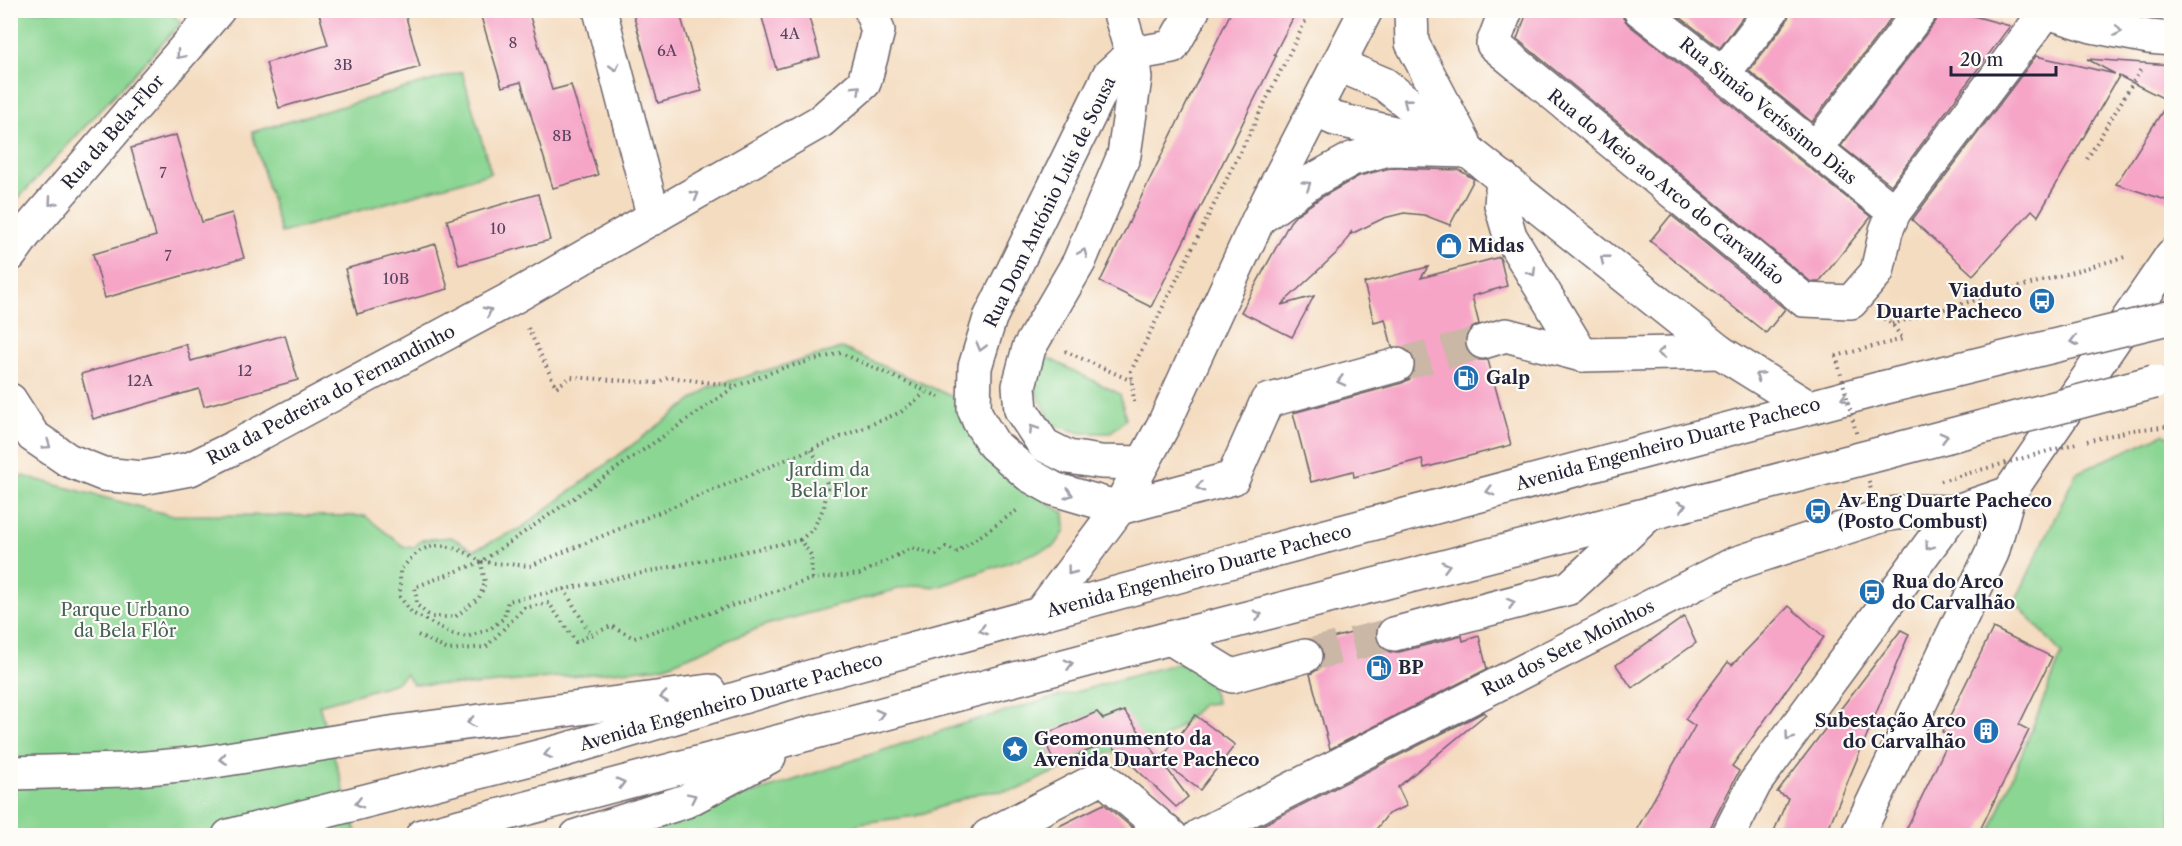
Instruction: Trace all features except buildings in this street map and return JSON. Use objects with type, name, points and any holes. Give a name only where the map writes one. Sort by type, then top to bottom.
[{"type":"main road","name":"Rua da Bela-Flor","points":[[10,255],[25,234],[218,10]]},
{"type":"main road","points":[[600,10],[654,218]]},
{"type":"main road","name":"Rua da Pedreira do Fernandinho","points":[[10,400],[33,435],[68,460],[103,474],[142,478],[190,469],[242,444],[514,297],[821,121],[864,84],[878,31],[871,10]]},
{"type":"main road","points":[[1119,10],[1132,54],[1172,47],[1193,10]]},
{"type":"main road","points":[[1039,615],[1119,508],[1164,424],[1259,218],[1366,10]]},
{"type":"main road","points":[[1411,10],[1412,43],[1469,151]]},
{"type":"main road","name":"Rua do Meio ao Arco do Carvalhão","points":[[1506,10],[1493,44],[1804,300],[1851,302],[1877,272],[1886,231],[1894,212]]},
{"type":"main road","points":[[1723,74],[1772,10]]},
{"type":"main road","points":[[1816,148],[1921,10]]},
{"type":"main road","name":"Rua Simão Veríssimo Dias","points":[[1640,11],[1723,74],[1894,212]]},
{"type":"main road","points":[[1894,212],[2044,11],[2092,26],[2172,39]]},
{"type":"main road","name":"Rua Dom António Luís de Sousa","points":[[1119,508],[1054,489],[1029,475],[994,445],[974,409],[975,368],[990,318],[1109,75],[1132,54]]},
{"type":"main road","name":"Rua Dom António Luís de Sousa","points":[[1132,54],[1135,78],[1124,156],[1079,262],[1029,348],[1019,386],[1021,410],[1044,445],[1068,457],[1101,462],[1143,463]]},
{"type":"main road","points":[[1339,65],[1384,84],[1720,352],[1809,407]]},
{"type":"main road","points":[[1315,110],[1335,119],[1469,151]]},
{"type":"main road","points":[[1259,218],[1312,181],[1352,159],[1388,149],[1469,151]]},
{"type":"main road","points":[[1503,178],[1501,205],[1510,236],[1582,355]]},
{"type":"main road","points":[[1857,836],[1992,553],[2009,493],[2172,255]]},
{"type":"main road","name":"Avenida Engenheiro Duarte Pacheco","points":[[229,836],[561,751],[806,678],[1301,542],[1882,388],[2172,317]]},
{"type":"main road","points":[[1483,342],[1506,335],[1582,355],[1720,352]]},
{"type":"main road","points":[[1119,508],[1233,478],[1267,401],[1398,365]]},
{"type":"main road","points":[[423,836],[1170,638],[2166,383]]},
{"type":"main road","points":[[1728,836],[1755,783],[1954,512],[2009,493]]},
{"type":"main road","name":"Rua dos Sete Moinhos","points":[[1198,836],[1734,564],[1884,515],[1911,511],[1954,512]]},
{"type":"main road","points":[[1394,634],[1569,588],[1649,514]]},
{"type":"main road","points":[[1170,638],[1232,676],[1305,656]]},
{"type":"main road","points":[[10,772],[114,770],[202,763],[397,732],[806,678]]},
{"type":"main road","points":[[577,836],[686,801],[824,729]]},
{"type":"main road","points":[[988,836],[1102,777],[1171,836]]},
{"type":"path","points":[[1062,350],[1133,381],[1131,370],[1311,10]]},
{"type":"path","points":[[2087,159],[2145,63]]},
{"type":"path","points":[[1892,324],[2138,253]]},
{"type":"path","points":[[514,297],[556,387],[571,377],[657,383],[668,378],[736,386]]},
{"type":"path","points":[[1873,499],[1871,458],[1836,356],[1903,339]]},
{"type":"path","points":[[481,562],[485,583],[479,598],[455,617],[431,617],[417,605],[416,587],[481,562],[736,386],[783,369],[841,353],[926,393],[974,409]]},
{"type":"path","points":[[811,450],[826,473],[827,489],[824,507],[813,529],[800,540],[508,601],[504,618],[490,629],[467,637],[453,633],[412,613],[400,597],[400,570],[421,550],[444,546],[468,553],[481,562],[530,566],[901,412],[926,393]]},
{"type":"path","points":[[1941,481],[2077,443],[2133,430],[2172,426]]},
{"type":"path","points":[[418,635],[448,650],[486,647],[524,608],[549,603],[576,642],[611,626],[634,638],[812,579],[860,574],[912,548],[936,555],[946,547],[957,552],[1019,509],[1024,502]]},
{"type":"path","points":[[800,540],[811,555],[812,579]]},
{"type":"path","points":[[564,589],[591,635]]},
{"type":"green space","points":[[10,11],[169,11],[181,23],[14,203],[10,197]]},
{"type":"green space","points":[[462,72],[491,173],[281,233],[252,132]]},
{"type":"green space","points":[[842,348],[958,399],[1044,501],[1064,513],[1065,531],[1055,546],[938,587],[916,585],[902,588],[766,625],[663,667],[476,685],[413,684],[406,674],[396,683],[319,705],[357,835],[11,836],[10,479],[23,476],[170,515],[365,516],[403,546],[413,548],[422,540],[451,537],[474,550],[521,528],[710,387]]},
{"type":"green space","points":[[1044,356],[1120,394],[1126,419],[1110,433],[1080,433],[1053,424],[1032,384]]},
{"type":"green space","points":[[2163,434],[2172,437],[2171,835],[1989,835],[2062,654],[2015,602],[2076,473]]},
{"type":"green space","name":"Geomonumento da Avenida Duarte Pacheco","points":[[1200,659],[1217,703],[1203,704],[1154,746],[1128,752],[1109,753],[1047,775],[1018,790],[978,793],[916,816],[860,823],[846,835],[612,836],[779,785],[968,722],[1178,663],[1182,665]]},
{"type":"tunnel","points":[[1397,365],[1483,342]]},
{"type":"tunnel","points":[[1305,656],[1394,634]]},
{"type":"place","name":"Midas","points":[[1449,246]]},
{"type":"place","name":"Viaduto Duarte Pacheco","points":[[2042,301]]},
{"type":"place","name":"Galp","points":[[1466,378]]},
{"type":"place","name":"Av Eng Duarte Pacheco (Posto Combust)","points":[[1818,511]]},
{"type":"place","name":"Rua do Arco do Carvalhão","points":[[1872,592]]},
{"type":"place","name":"BP","points":[[1379,668]]},
{"type":"place","name":"Subestação Arco do Carvalhão","points":[[1986,731]]},
{"type":"place","name":"Geomonumento da Avenida Duarte Pacheco","points":[[1015,749]]},
{"type":"park label","name":"Jardim da Bela Flor","points":[[829,480]]},
{"type":"park label","name":"Parque Urbano da Bela Flôr","points":[[125,620]]}]
